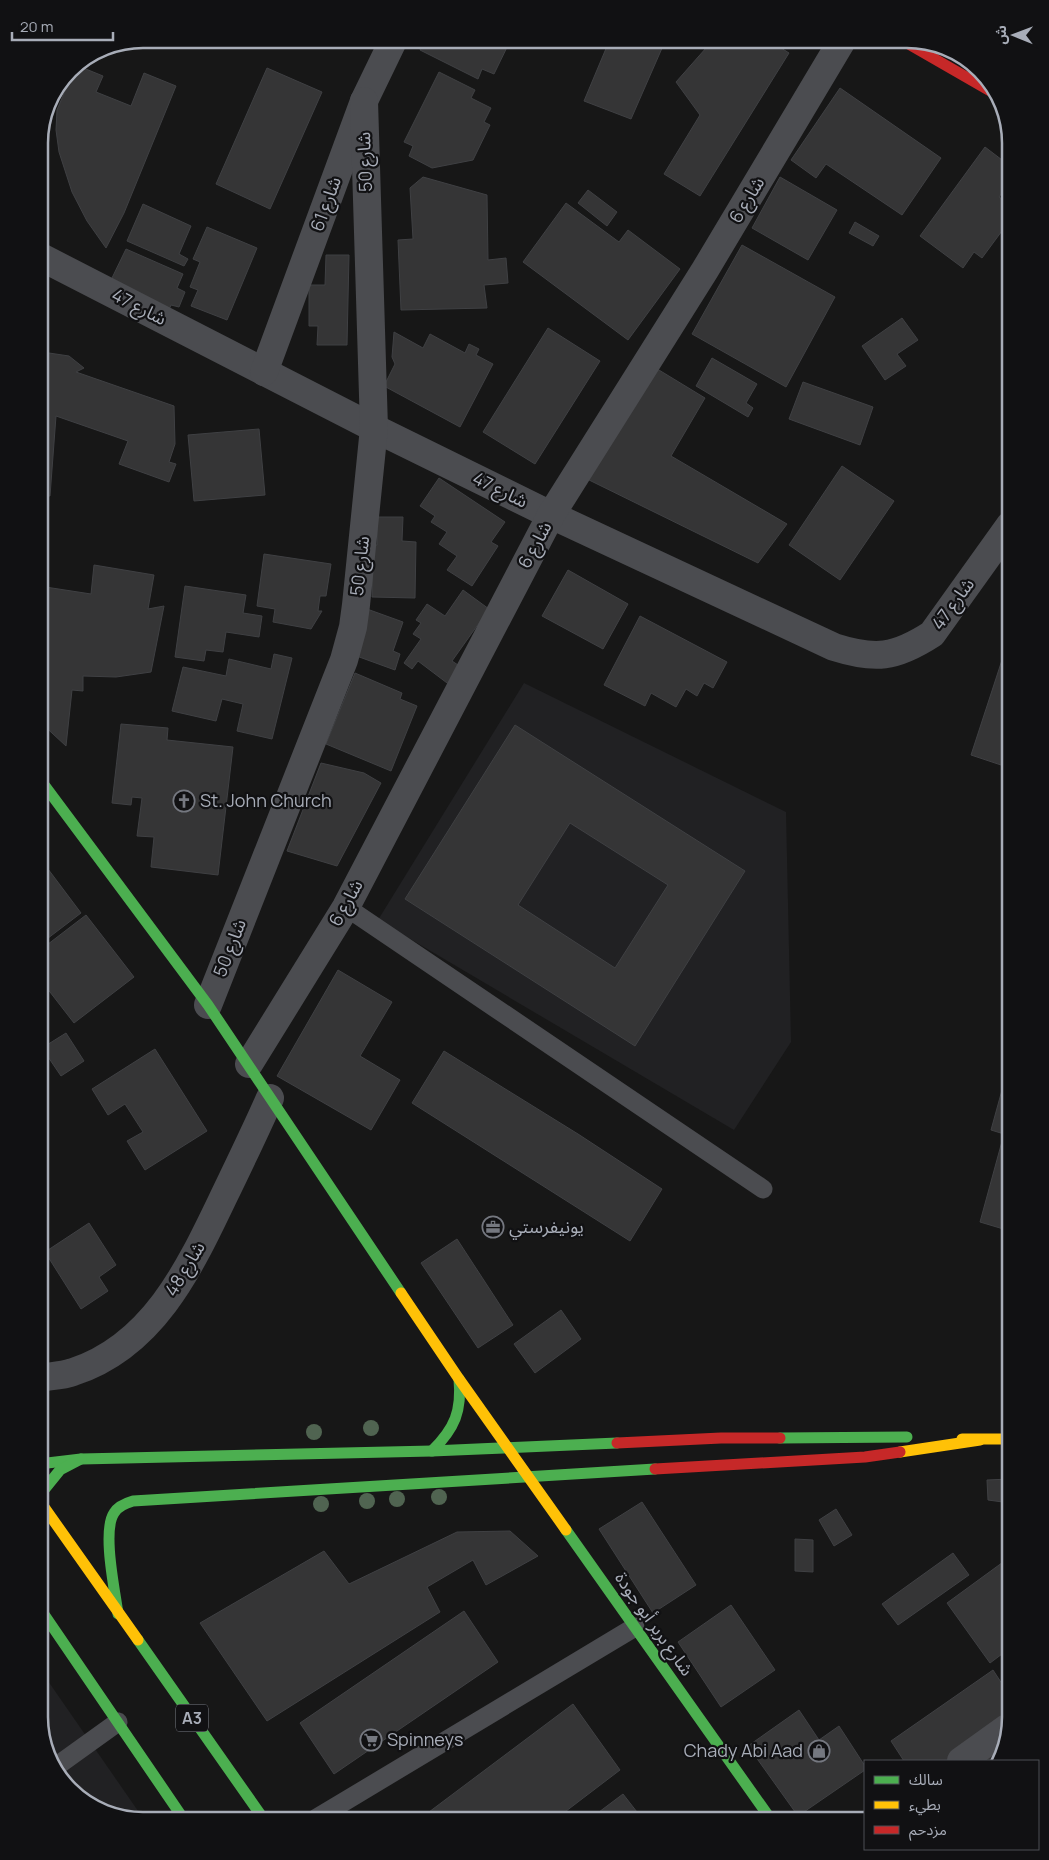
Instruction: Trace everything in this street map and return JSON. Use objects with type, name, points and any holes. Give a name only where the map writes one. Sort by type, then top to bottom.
[{"type":"main road","points":[[916,48],[983,87]]},
{"type":"main road","name":"شارع بربر أبو جودة","points":[[48,790],[208,1005],[506,1448],[766,1812]]},
{"type":"main road","points":[[432,1451],[444,1440],[453,1426],[459,1411],[461,1395],[459,1379]]},
{"type":"main road","points":[[48,1463],[81,1459],[432,1451],[786,1437],[881,1436],[980,1440]]},
{"type":"main road","points":[[118,1614],[108,1533],[110,1520],[116,1509],[128,1502],[141,1499],[529,1478],[865,1456],[1002,1439]]},
{"type":"main road","points":[[48,1486],[60,1470],[81,1459]]},
{"type":"main road","name":"A3","points":[[48,1511],[118,1614],[259,1812]]},
{"type":"main road","points":[[48,1625],[118,1722],[179,1812]]},
{"type":"street","name":"شارع 61","points":[[264,372],[364,101],[390,48]]},
{"type":"street","name":"شارع 6","points":[[249,1064],[346,907],[551,516],[705,270],[838,48]]},
{"type":"street","name":"شارع 50","points":[[208,1005],[344,660],[353,627],[374,428],[364,101]]},
{"type":"street","name":"شارع 47","points":[[48,261],[374,428],[551,516],[834,647],[864,656],[892,654],[932,634],[1002,536]]},
{"type":"street","name":"شارع 48","points":[[48,1377],[71,1373],[92,1364],[132,1338],[173,1292],[194,1259],[270,1098]]},
{"type":"street","points":[[962,1760],[1000,1733]]},
{"type":"lane","points":[[346,907],[763,1189]]},
{"type":"lane","points":[[327,1812],[635,1627]]},
{"type":"lane","points":[[60,1764],[118,1722]]},
{"type":"shaded area","points":[[524,683],[786,812],[791,1042],[734,1130],[378,920]]},
{"type":"shaded area","points":[[48,1681],[139,1812],[124,1811],[101,1803],[80,1789],[64,1770],[57,1759],[48,1730]]},
{"type":"building","points":[[421,48],[507,48],[494,74],[482,69],[478,79],[420,50]]},
{"type":"building","points":[[606,48],[662,48],[631,119],[584,101]]},
{"type":"building","points":[[706,48],[781,48],[789,53],[700,196],[664,174],[700,115],[676,82]]},
{"type":"building","points":[[84,68],[103,76],[96,92],[131,106],[144,73],[176,86],[124,213],[106,248],[87,221],[72,192],[59,152],[56,130],[57,110],[65,91],[63,90],[71,80]]},
{"type":"building","points":[[267,68],[322,92],[270,209],[216,184]]},
{"type":"building","points":[[439,72],[475,90],[471,98],[491,108],[484,122],[490,125],[473,160],[432,168],[409,156],[413,146],[404,142]]},
{"type":"building","points":[[840,88],[941,158],[902,215],[826,164],[816,178],[791,160]]},
{"type":"building","points":[[985,147],[1002,160],[1002,193],[999,197],[1002,199],[1002,231],[982,258],[974,252],[963,268],[920,236]]},
{"type":"building","points":[[423,177],[487,195],[488,260],[506,258],[508,283],[484,285],[487,308],[401,310],[398,240],[413,239],[410,188]]},
{"type":"building","points":[[780,177],[837,210],[808,260],[752,228]]},
{"type":"building","points":[[588,190],[617,212],[607,226],[578,203]]},
{"type":"building","points":[[566,203],[619,242],[628,230],[680,269],[628,340],[523,262]]},
{"type":"building","points":[[143,204],[191,226],[179,254],[188,259],[184,266],[127,241]]},
{"type":"building","points":[[855,222],[879,236],[873,246],[849,233]]},
{"type":"building","points":[[207,227],[257,248],[227,320],[191,306],[198,290],[190,287],[200,262],[193,259]]},
{"type":"building","points":[[742,245],[835,297],[786,387],[692,334]]},
{"type":"building","points":[[126,249],[183,274],[177,288],[185,292],[179,307],[171,305],[168,312],[111,280]]},
{"type":"building","points":[[326,255],[349,255],[347,345],[317,345],[318,326],[309,326],[309,285],[325,285]]},
{"type":"building","points":[[902,318],[918,340],[897,354],[906,366],[885,380],[862,346]]},
{"type":"building","points":[[548,328],[600,361],[535,464],[483,432]]},
{"type":"building","points":[[394,332],[423,348],[430,334],[465,353],[469,344],[479,349],[476,355],[493,364],[460,427],[384,386],[395,364],[392,357]]},
{"type":"building","points":[[48,353],[69,356],[84,368],[76,372],[174,406],[175,444],[169,462],[176,464],[169,482],[119,464],[128,441],[56,416],[50,496],[48,496]]},
{"type":"building","points":[[712,358],[757,384],[746,403],[753,408],[748,417],[696,386]]},
{"type":"building","points":[[654,367],[705,398],[671,456],[787,524],[758,563],[587,479]]},
{"type":"building","points":[[803,382],[873,407],[860,445],[789,419]]},
{"type":"building","points":[[259,429],[265,495],[194,501],[188,435]]},
{"type":"building","points":[[842,466],[894,501],[840,580],[789,545]]},
{"type":"building","points":[[439,478],[505,522],[491,542],[498,546],[472,586],[447,570],[457,556],[439,544],[447,532],[431,522],[435,516],[420,506]]},
{"type":"building","points":[[377,517],[403,517],[402,541],[416,542],[415,598],[372,597],[373,545],[377,545]]},
{"type":"building","points":[[264,554],[331,564],[326,596],[320,596],[318,611],[322,611],[311,629],[273,622],[275,609],[257,606]]},
{"type":"building","points":[[94,565],[154,575],[148,609],[164,606],[151,672],[116,677],[83,676],[83,691],[72,690],[66,746],[48,729],[48,587],[91,594]]},
{"type":"building","points":[[568,570],[628,604],[603,649],[542,616]]},
{"type":"building","points":[[185,586],[246,595],[243,613],[262,616],[259,637],[226,632],[223,652],[206,650],[204,661],[175,657]]},
{"type":"building","points":[[463,590],[489,609],[452,661],[464,669],[451,686],[418,661],[412,669],[404,663],[421,639],[413,634],[421,623],[416,620],[427,604],[445,616]]},
{"type":"building","points":[[367,609],[403,622],[393,651],[400,654],[395,670],[351,654]]},
{"type":"building","points":[[640,616],[727,662],[713,688],[704,683],[697,696],[686,689],[676,707],[651,693],[645,706],[604,685]]},
{"type":"building","points":[[274,654],[292,658],[272,739],[237,731],[243,704],[222,699],[216,721],[172,711],[183,667],[226,676],[229,659],[271,669]]},
{"type":"building","points":[[1002,660],[1002,765],[971,755]]},
{"type":"building","points":[[355,673],[402,693],[400,699],[417,706],[391,771],[326,744]]},
{"type":"building","name":"St. John Church","points":[[121,724],[168,728],[167,740],[233,747],[218,875],[151,867],[154,837],[137,836],[142,798],[132,797],[131,805],[112,803]]},
{"type":"building","points":[[515,725],[745,871],[635,1046],[405,899]],"holes":[[[570,823],[668,885],[615,968],[518,905]]]},
{"type":"building","points":[[321,763],[364,773],[381,783],[337,866],[287,851]]},
{"type":"building","points":[[48,869],[81,913],[48,938]]},
{"type":"building","points":[[86,915],[134,977],[74,1023],[48,989],[48,944]]},
{"type":"building","points":[[338,970],[392,1002],[360,1056],[400,1080],[371,1130],[277,1076]]},
{"type":"building","points":[[66,1033],[84,1061],[61,1076],[48,1057],[48,1044]]},
{"type":"building","points":[[155,1049],[207,1131],[145,1170],[127,1141],[143,1132],[125,1104],[108,1115],[92,1089]]},
{"type":"building","points":[[444,1051],[578,1134],[662,1189],[630,1241],[412,1103]]},
{"type":"building","points":[[1002,1090],[1002,1133],[991,1130]]},
{"type":"building","points":[[1002,1141],[1002,1229],[980,1222]]},
{"type":"building","points":[[89,1223],[116,1265],[99,1277],[108,1291],[81,1309],[48,1257],[48,1250]]},
{"type":"building","points":[[457,1239],[513,1325],[478,1348],[421,1263]]},
{"type":"building","points":[[561,1310],[581,1339],[535,1373],[514,1344]]},
{"type":"building","points":[[1002,1479],[1002,1502],[988,1500],[987,1480]]},
{"type":"building","points":[[642,1502],[696,1585],[653,1613],[599,1529]]},
{"type":"building","points":[[836,1509],[852,1535],[834,1546],[819,1520]]},
{"type":"building","points":[[510,1531],[538,1556],[486,1585],[473,1560],[427,1587],[440,1612],[267,1721],[200,1623],[324,1551],[349,1584],[457,1532]]},
{"type":"building","points":[[795,1539],[813,1540],[813,1572],[795,1571]]},
{"type":"building","points":[[953,1553],[969,1575],[898,1625],[882,1604]]},
{"type":"building","points":[[1002,1563],[1002,1654],[990,1663],[947,1603]]},
{"type":"building","points":[[731,1605],[775,1670],[721,1707],[678,1642]]},
{"type":"building","points":[[464,1611],[498,1662],[334,1774],[300,1723]]},
{"type":"building","points":[[993,1670],[1002,1684],[1001,1724],[949,1760],[903,1760],[891,1741]]},
{"type":"building","points":[[573,1704],[620,1770],[565,1812],[429,1812]]},
{"type":"building","points":[[799,1710],[819,1740],[839,1726],[864,1764],[864,1771],[804,1812],[795,1812],[748,1746]]},
{"type":"building","points":[[996,1747],[991,1760],[979,1760]]},
{"type":"building","points":[[623,1794],[637,1812],[599,1812]]},
{"type":"traffic: fast","points":[[48,790],[208,1005],[401,1293]]},
{"type":"traffic: fast","points":[[432,1451],[446,1435],[455,1418],[459,1401],[459,1379]]},
{"type":"traffic: fast","points":[[780,1438],[907,1437]]},
{"type":"traffic: fast","points":[[48,1463],[81,1459],[432,1451],[617,1443]]},
{"type":"traffic: fast","points":[[48,1485],[60,1470],[81,1459]]},
{"type":"traffic: fast","points":[[118,1614],[110,1562],[109,1533],[114,1513],[118,1508],[133,1501],[655,1469]]},
{"type":"traffic: fast","points":[[566,1530],[766,1812]]},
{"type":"traffic: fast","points":[[48,1620],[179,1812]]},
{"type":"traffic: fast","points":[[138,1640],[259,1812]]},
{"type":"traffic: slow","points":[[401,1293],[459,1379],[566,1530]]},
{"type":"traffic: slow","points":[[962,1439],[1002,1439]]},
{"type":"traffic: slow","points":[[900,1452],[980,1440]]},
{"type":"traffic: slow","points":[[48,1513],[138,1640]]},
{"type":"traffic: jam","points":[[916,48],[983,87]]},
{"type":"traffic: jam","points":[[617,1443],[721,1438],[780,1438]]},
{"type":"traffic: jam","points":[[655,1469],[865,1457],[900,1452]]},
{"type":"place","name":"St. John Church","points":[[184,801]]},
{"type":"place","name":"يونيفرستي","points":[[493,1227]]},
{"type":"place","name":"Spinneys","points":[[371,1740]]},
{"type":"place","name":"Chady Abi Aad","points":[[819,1751]]}]
